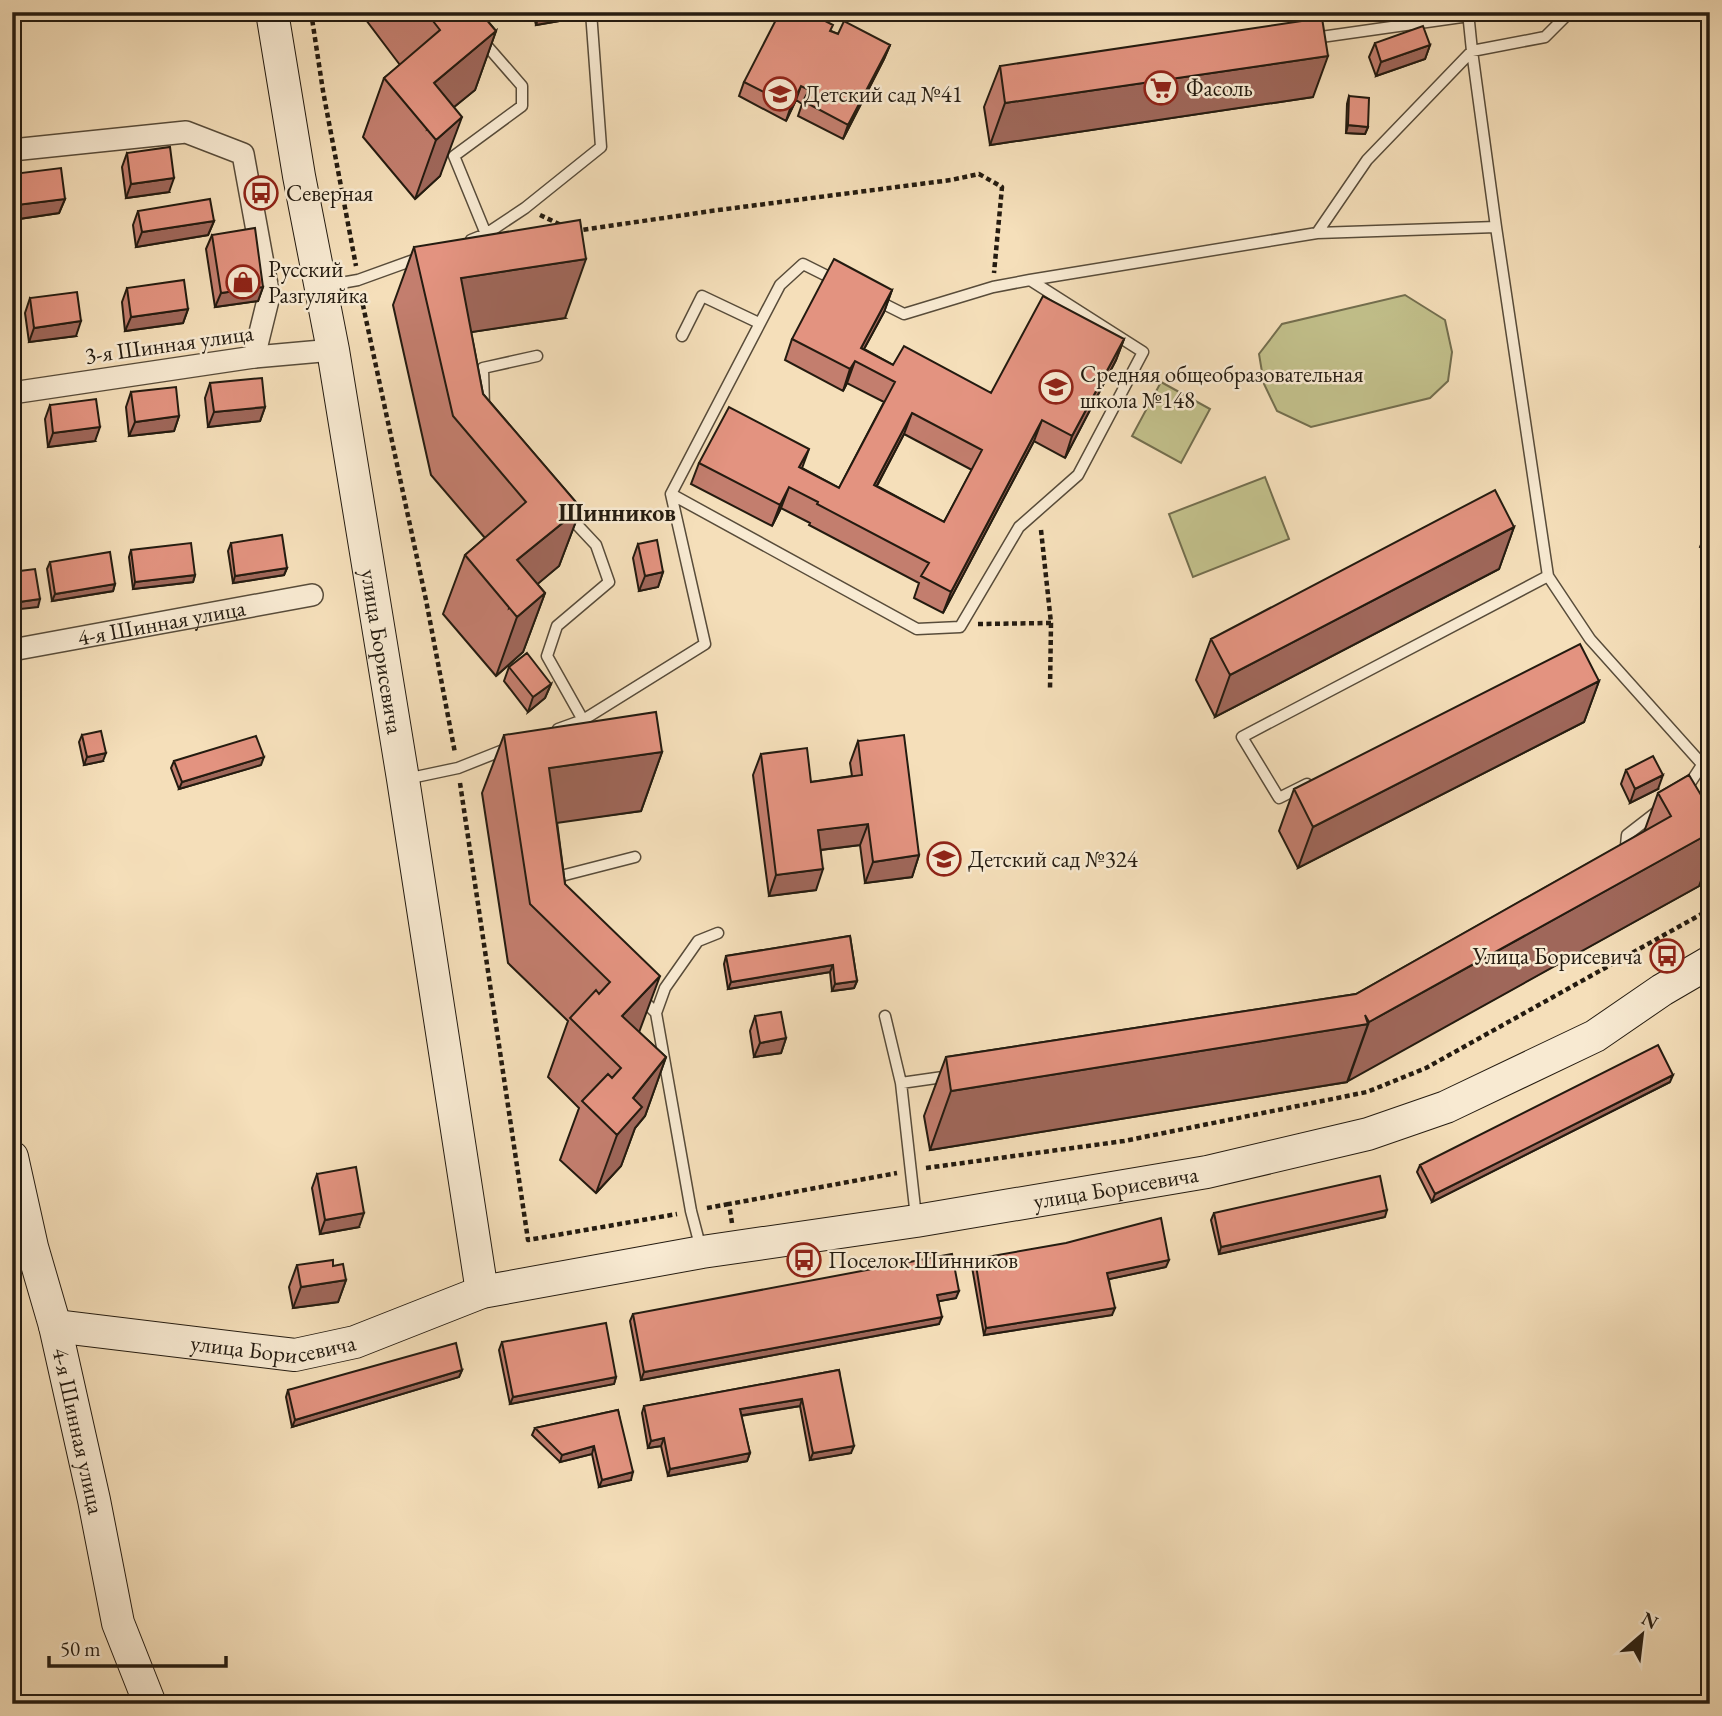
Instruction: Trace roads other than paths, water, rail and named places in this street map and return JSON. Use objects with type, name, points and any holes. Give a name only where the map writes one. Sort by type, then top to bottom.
[{"type":"street","name":"улица Борисевича","points":[[272,12],[299,176],[333,349],[482,1292]]},
{"type":"street","points":[[12,150],[186,132],[243,154],[270,296],[254,358]]},
{"type":"street","name":"3-я Шинная улица","points":[[12,393],[333,349]]},
{"type":"street","name":"4-я Шинная улица","points":[[12,650],[312,595]]},
{"type":"street","name":"улица Борисевича","points":[[55,1326],[295,1356],[355,1342],[482,1292],[702,1252],[916,1221],[1207,1172],[1368,1134],[1446,1107],[1595,1036],[1662,990],[1710,962]]},
{"type":"street","name":"4-я Шинная улица","points":[[12,1157],[32,1247],[55,1326],[118,1623],[150,1704]]},
{"type":"lane","points":[[460,244],[486,234],[525,208],[601,147],[591,12]]},
{"type":"lane","points":[[1317,233],[1367,160],[1472,51],[1545,37],[1570,12]]},
{"type":"lane","points":[[1307,38],[1469,14],[1496,227],[1549,576],[1590,639],[1707,766],[1683,793],[1627,835],[1624,858],[1612,865]]},
{"type":"lane","points":[[473,31],[522,86],[522,106],[454,156],[486,234]]},
{"type":"lane","points":[[871,297],[904,314],[993,287],[1317,233],[1496,227]]},
{"type":"lane","points":[[321,286],[358,280],[435,253]]},
{"type":"lane","points":[[545,734],[583,720],[705,643],[671,494],[780,285],[803,264],[848,286]]},
{"type":"lane","points":[[671,494],[917,629],[960,627],[1019,527],[1078,475],[1143,352],[1030,281]]},
{"type":"lane","points":[[682,336],[702,296],[759,323]]},
{"type":"lane","points":[[484,414],[483,368],[537,356]]},
{"type":"lane","points":[[559,505],[596,545],[609,582],[557,626],[547,656],[583,720]]},
{"type":"lane","points":[[1317,779],[1279,798],[1242,737],[1549,576]]},
{"type":"lane","points":[[1577,646],[1590,639]]},
{"type":"lane","points":[[403,779],[457,768],[520,744]]},
{"type":"lane","points":[[559,888],[557,877],[635,857]]},
{"type":"lane","points":[[702,1252],[691,1211],[656,1013],[665,988],[698,941],[718,933]]},
{"type":"lane","points":[[628,985],[656,1013]]},
{"type":"lane","points":[[885,1016],[901,1083],[916,1221]]},
{"type":"lane","points":[[901,1083],[956,1075]]},
{"type":"place","name":"Фасоль","points":[[1161,88]]},
{"type":"place","name":"Детский сад №41","points":[[780,94]]},
{"type":"place","name":"Северная","points":[[261,193]]},
{"type":"place","name":"Русский Разгуляйка","points":[[243,282]]},
{"type":"place","name":"Средняя общеобразовательная школа №148","points":[[1056,387]]},
{"type":"place","name":"Детский сад №324","points":[[944,859]]},
{"type":"place","name":"Улица Борисевича","points":[[1667,956]]},
{"type":"place","name":"Поселок Шинников","points":[[804,1260]]},
{"type":"district","name":"Шинников","points":[[617,513]]}]
